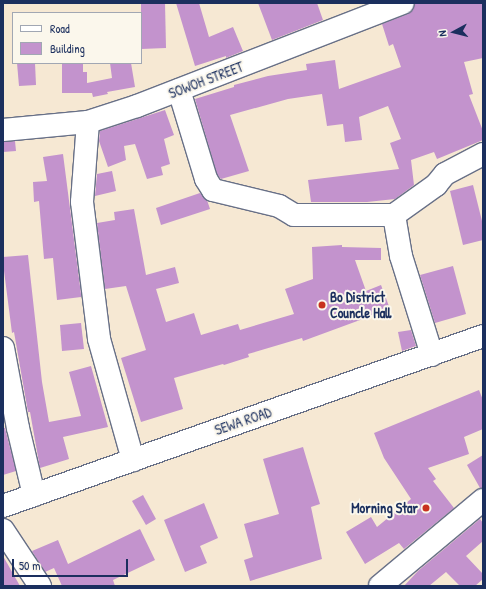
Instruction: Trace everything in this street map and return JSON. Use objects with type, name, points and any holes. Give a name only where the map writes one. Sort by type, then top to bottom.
[{"type":"street","name":"SOWOH STREET","points":[[3,130],[88,122],[137,106],[402,3]]},
{"type":"street","points":[[179,90],[206,179],[213,190],[279,206],[294,215],[394,215],[436,185],[445,174],[483,154]]},
{"type":"street","points":[[88,122],[82,202],[99,339],[133,460]]},
{"type":"street","points":[[394,215],[401,256],[432,355]]},
{"type":"street","name":"SEWA ROAD","points":[[3,506],[483,336]]},
{"type":"street","points":[[3,348],[18,428],[34,495]]},
{"type":"street","points":[[380,586],[481,503]]},
{"type":"street","points":[[3,530],[40,586]]},
{"type":"building","points":[[141,3],[165,3],[166,48],[142,49]]},
{"type":"building","points":[[176,3],[199,3],[209,37],[233,27],[243,51],[226,58],[226,56],[195,66]]},
{"type":"building","points":[[258,3],[317,3],[323,20],[272,40]]},
{"type":"building","points":[[415,3],[483,3],[483,58],[464,62],[473,94],[469,95],[483,131],[483,140],[437,159],[434,152],[411,160],[414,185],[395,199],[367,202],[311,202],[308,180],[399,169],[390,143],[401,139],[388,106],[359,117],[362,140],[345,142],[343,124],[327,126],[322,94],[288,99],[230,115],[249,171],[221,179],[217,174],[195,99],[234,87],[234,85],[268,76],[307,70],[306,64],[335,60],[339,89],[401,67],[393,44],[389,46],[382,24],[408,14],[413,10]]},
{"type":"building","points":[[17,64],[35,64],[36,85],[19,86]]},
{"type":"building","points":[[62,64],[83,64],[83,72],[87,72],[87,83],[112,78],[110,64],[131,64],[135,87],[107,92],[108,94],[93,97],[92,93],[62,93]]},
{"type":"building","points":[[165,110],[174,135],[164,139],[170,164],[161,167],[163,175],[147,179],[135,144],[124,146],[126,160],[108,167],[99,141],[100,131]]},
{"type":"building","points":[[15,141],[16,151],[3,152],[3,142]]},
{"type":"building","points":[[63,154],[81,297],[57,300],[53,258],[44,259],[39,201],[34,202],[33,182],[47,181],[43,157]]},
{"type":"building","points":[[112,171],[116,191],[95,196],[97,174]]},
{"type":"building","points":[[473,185],[483,225],[483,240],[463,245],[450,191]]},
{"type":"building","points":[[200,193],[207,200],[210,209],[161,225],[156,208]]},
{"type":"building","points":[[134,209],[146,275],[175,267],[179,283],[156,289],[166,322],[194,313],[201,335],[238,324],[240,330],[294,314],[285,289],[313,279],[312,247],[342,245],[342,247],[381,248],[381,260],[355,260],[366,291],[381,285],[390,309],[303,341],[302,338],[248,354],[249,357],[224,365],[223,364],[174,378],[183,409],[141,422],[121,358],[146,350],[126,286],[105,289],[97,223],[115,220],[114,212]]},
{"type":"building","points":[[28,255],[42,382],[49,422],[81,416],[69,372],[91,366],[108,427],[63,437],[69,459],[40,468],[30,412],[28,412],[14,332],[12,333],[3,263],[3,257]]},
{"type":"building","points":[[453,266],[466,314],[435,323],[420,275]]},
{"type":"building","points":[[81,323],[84,349],[62,351],[60,325]]},
{"type":"building","points":[[411,330],[416,346],[402,351],[398,332]]},
{"type":"building","points":[[479,390],[483,400],[483,429],[464,437],[469,454],[428,468],[436,479],[433,481],[454,508],[404,549],[399,543],[365,564],[346,532],[371,517],[377,527],[411,499],[384,458],[374,433]]},
{"type":"building","points":[[3,428],[5,428],[16,471],[3,475]]},
{"type":"building","points":[[303,447],[320,504],[311,507],[322,559],[250,581],[244,560],[253,557],[244,524],[279,514],[263,459]]},
{"type":"building","points":[[483,455],[483,488],[480,488],[467,465]]},
{"type":"building","points":[[143,495],[156,519],[146,525],[132,501]]},
{"type":"building","points":[[204,503],[218,538],[200,546],[207,563],[185,572],[164,520]]},
{"type":"building","points":[[480,519],[483,523],[483,541],[466,556],[483,574],[483,579],[475,586],[460,586],[446,572],[429,586],[404,586],[418,571]]},
{"type":"building","points":[[140,529],[155,560],[113,580],[115,586],[62,586],[54,568],[45,572],[32,551],[58,540],[68,564]]},
{"type":"building","points":[[3,556],[20,586],[3,586]]},
{"type":"place","name":"Bo District Councle Hall","points":[[322,305]]},
{"type":"place","name":"Morning Star","points":[[426,508]]}]
